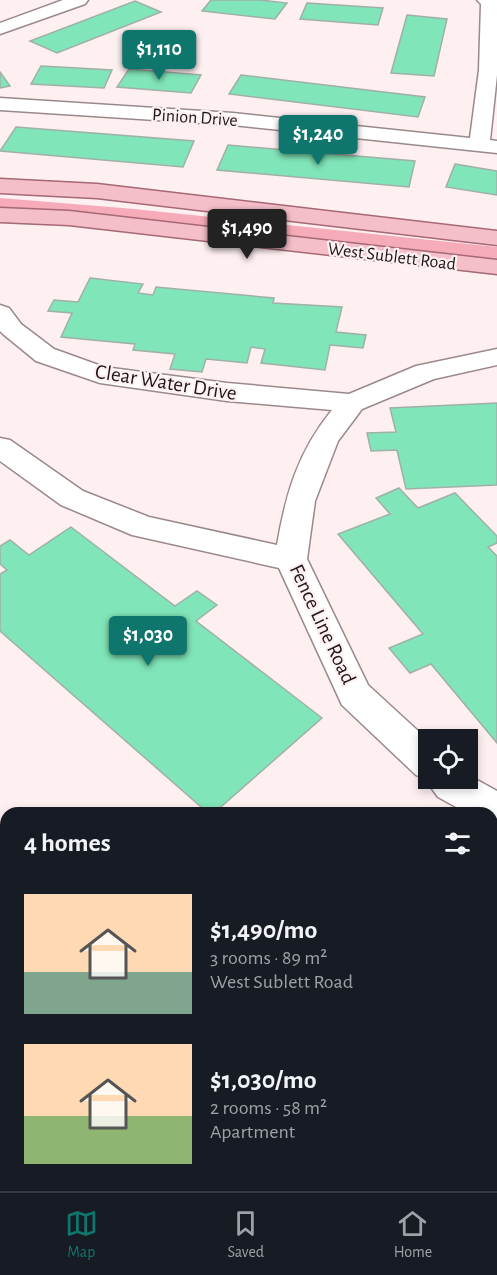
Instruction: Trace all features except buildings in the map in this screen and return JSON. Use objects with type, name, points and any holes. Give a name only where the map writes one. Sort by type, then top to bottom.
[{"type":"main road","name":"West Sublett Road","points":[[0,186],[97,191],[497,238]]},
{"type":"main road","name":"West Sublett Road","points":[[0,215],[69,218],[497,267]]},
{"type":"lane","points":[[0,29],[79,0]]},
{"type":"lane","points":[[488,0],[488,146]]},
{"type":"lane","name":"Pinion Drive","points":[[0,104],[233,119],[488,146]]},
{"type":"lane","name":"Clear Water Drive","points":[[0,313],[12,329],[45,354],[100,375],[227,392],[352,403]]},
{"type":"lane","name":"Fence Line Road","points":[[418,754],[356,695],[291,559],[300,501],[324,439],[352,403],[426,372],[497,357]]},
{"type":"lane","points":[[0,447],[72,498],[143,527],[291,559]]},
{"type":"lane","points":[[458,789],[491,807]]},
{"type":"shaded area","points":[[0,198],[134,209],[497,247],[497,260],[0,210]]}]
